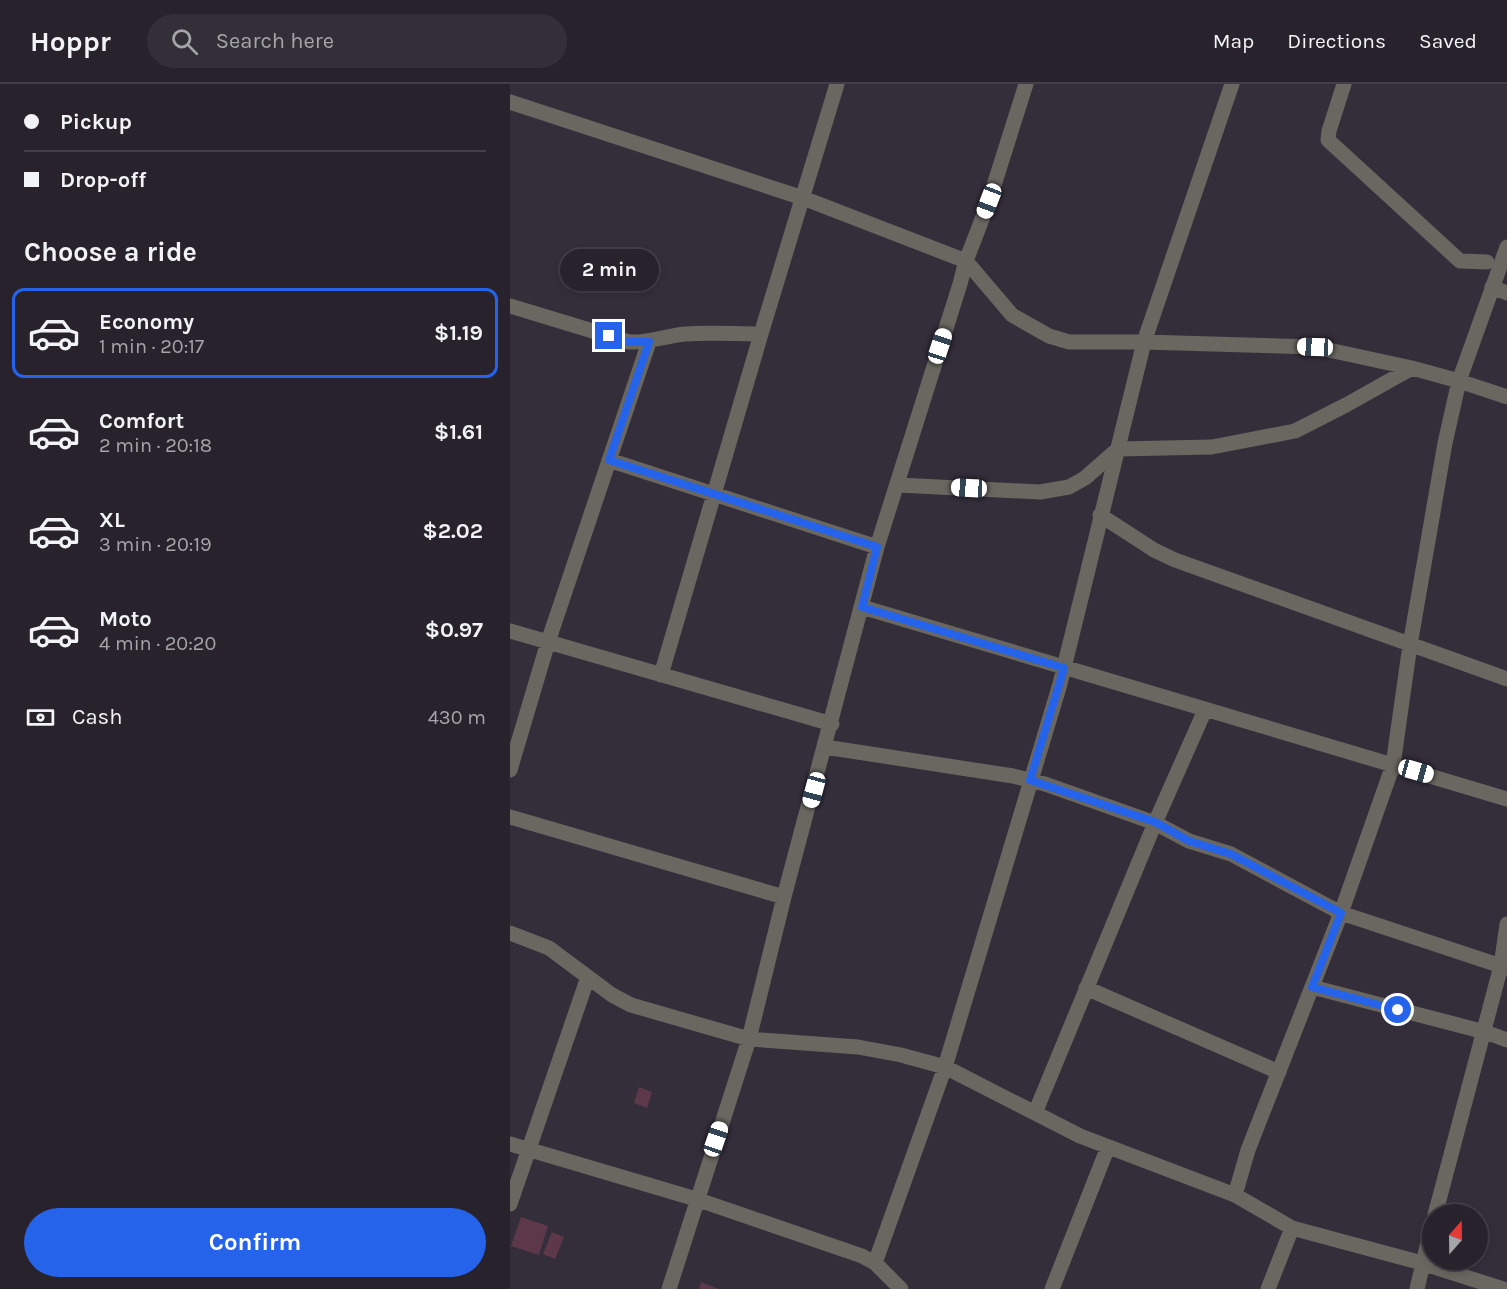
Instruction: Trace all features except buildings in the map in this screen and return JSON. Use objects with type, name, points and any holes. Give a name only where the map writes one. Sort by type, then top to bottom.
[{"type":"street","points":[[661,675],[837,84]]},
{"type":"street","points":[[669,1289],[749,1039],[784,897],[832,724],[877,547],[966,261],[989,201],[1026,84]]},
{"type":"street","points":[[875,1263],[945,1067],[1064,668],[1144,342],[1232,84]]},
{"type":"street","points":[[1344,84],[1328,140],[1460,261],[1487,262]]},
{"type":"street","points":[[510,102],[803,198],[966,261],[1012,315],[1048,336],[1069,342],[1315,347],[1412,368],[1507,397]]},
{"type":"street","points":[[1235,1195],[1248,1150],[1341,913],[1393,765],[1410,645],[1442,460],[1459,381],[1500,290],[1507,247]]},
{"type":"street","points":[[510,306],[629,342],[649,342],[675,335],[761,334]]},
{"type":"street","points":[[510,770],[548,642],[649,342]]},
{"type":"street","points":[[898,485],[1040,492],[1069,486],[1085,478],[1118,449],[1212,447],[1295,430],[1412,368]]},
{"type":"street","points":[[609,460],[877,547]]},
{"type":"street","points":[[1101,515],[1154,550],[1175,560],[1507,679]]},
{"type":"street","points":[[862,607],[1507,799]]},
{"type":"street","points":[[510,631],[832,724]]},
{"type":"street","points":[[1035,1113],[1155,822],[1205,710]]},
{"type":"street","points":[[825,747],[1030,780],[1155,822],[1189,841],[1231,854],[1341,913],[1504,967]]},
{"type":"street","points":[[510,818],[784,897]]},
{"type":"street","points":[[1438,1204],[1504,967],[1507,924]]},
{"type":"street","points":[[510,933],[549,948],[612,995],[631,1005],[749,1039],[858,1047],[901,1055],[945,1067],[1080,1136],[1235,1195],[1292,1228],[1422,1263],[1417,1289]]},
{"type":"street","points":[[510,1204],[588,977]]},
{"type":"street","points":[[1312,987],[1485,1032],[1507,1040]]},
{"type":"street","points":[[1086,988],[1279,1072]]},
{"type":"street","points":[[510,1144],[696,1199],[862,1256],[875,1263],[901,1289]]},
{"type":"street","points":[[1052,1289],[1108,1147]]},
{"type":"street","points":[[1268,1289],[1292,1228]]},
{"type":"street","points":[[1444,1270],[1503,1289]]},
{"type":"route","points":[[609,336],[629,342],[649,342],[609,460],[877,547],[862,607],[1064,668],[1030,780],[1155,822],[1189,841],[1231,854],[1341,913],[1312,987],[1398,1010]]}]
